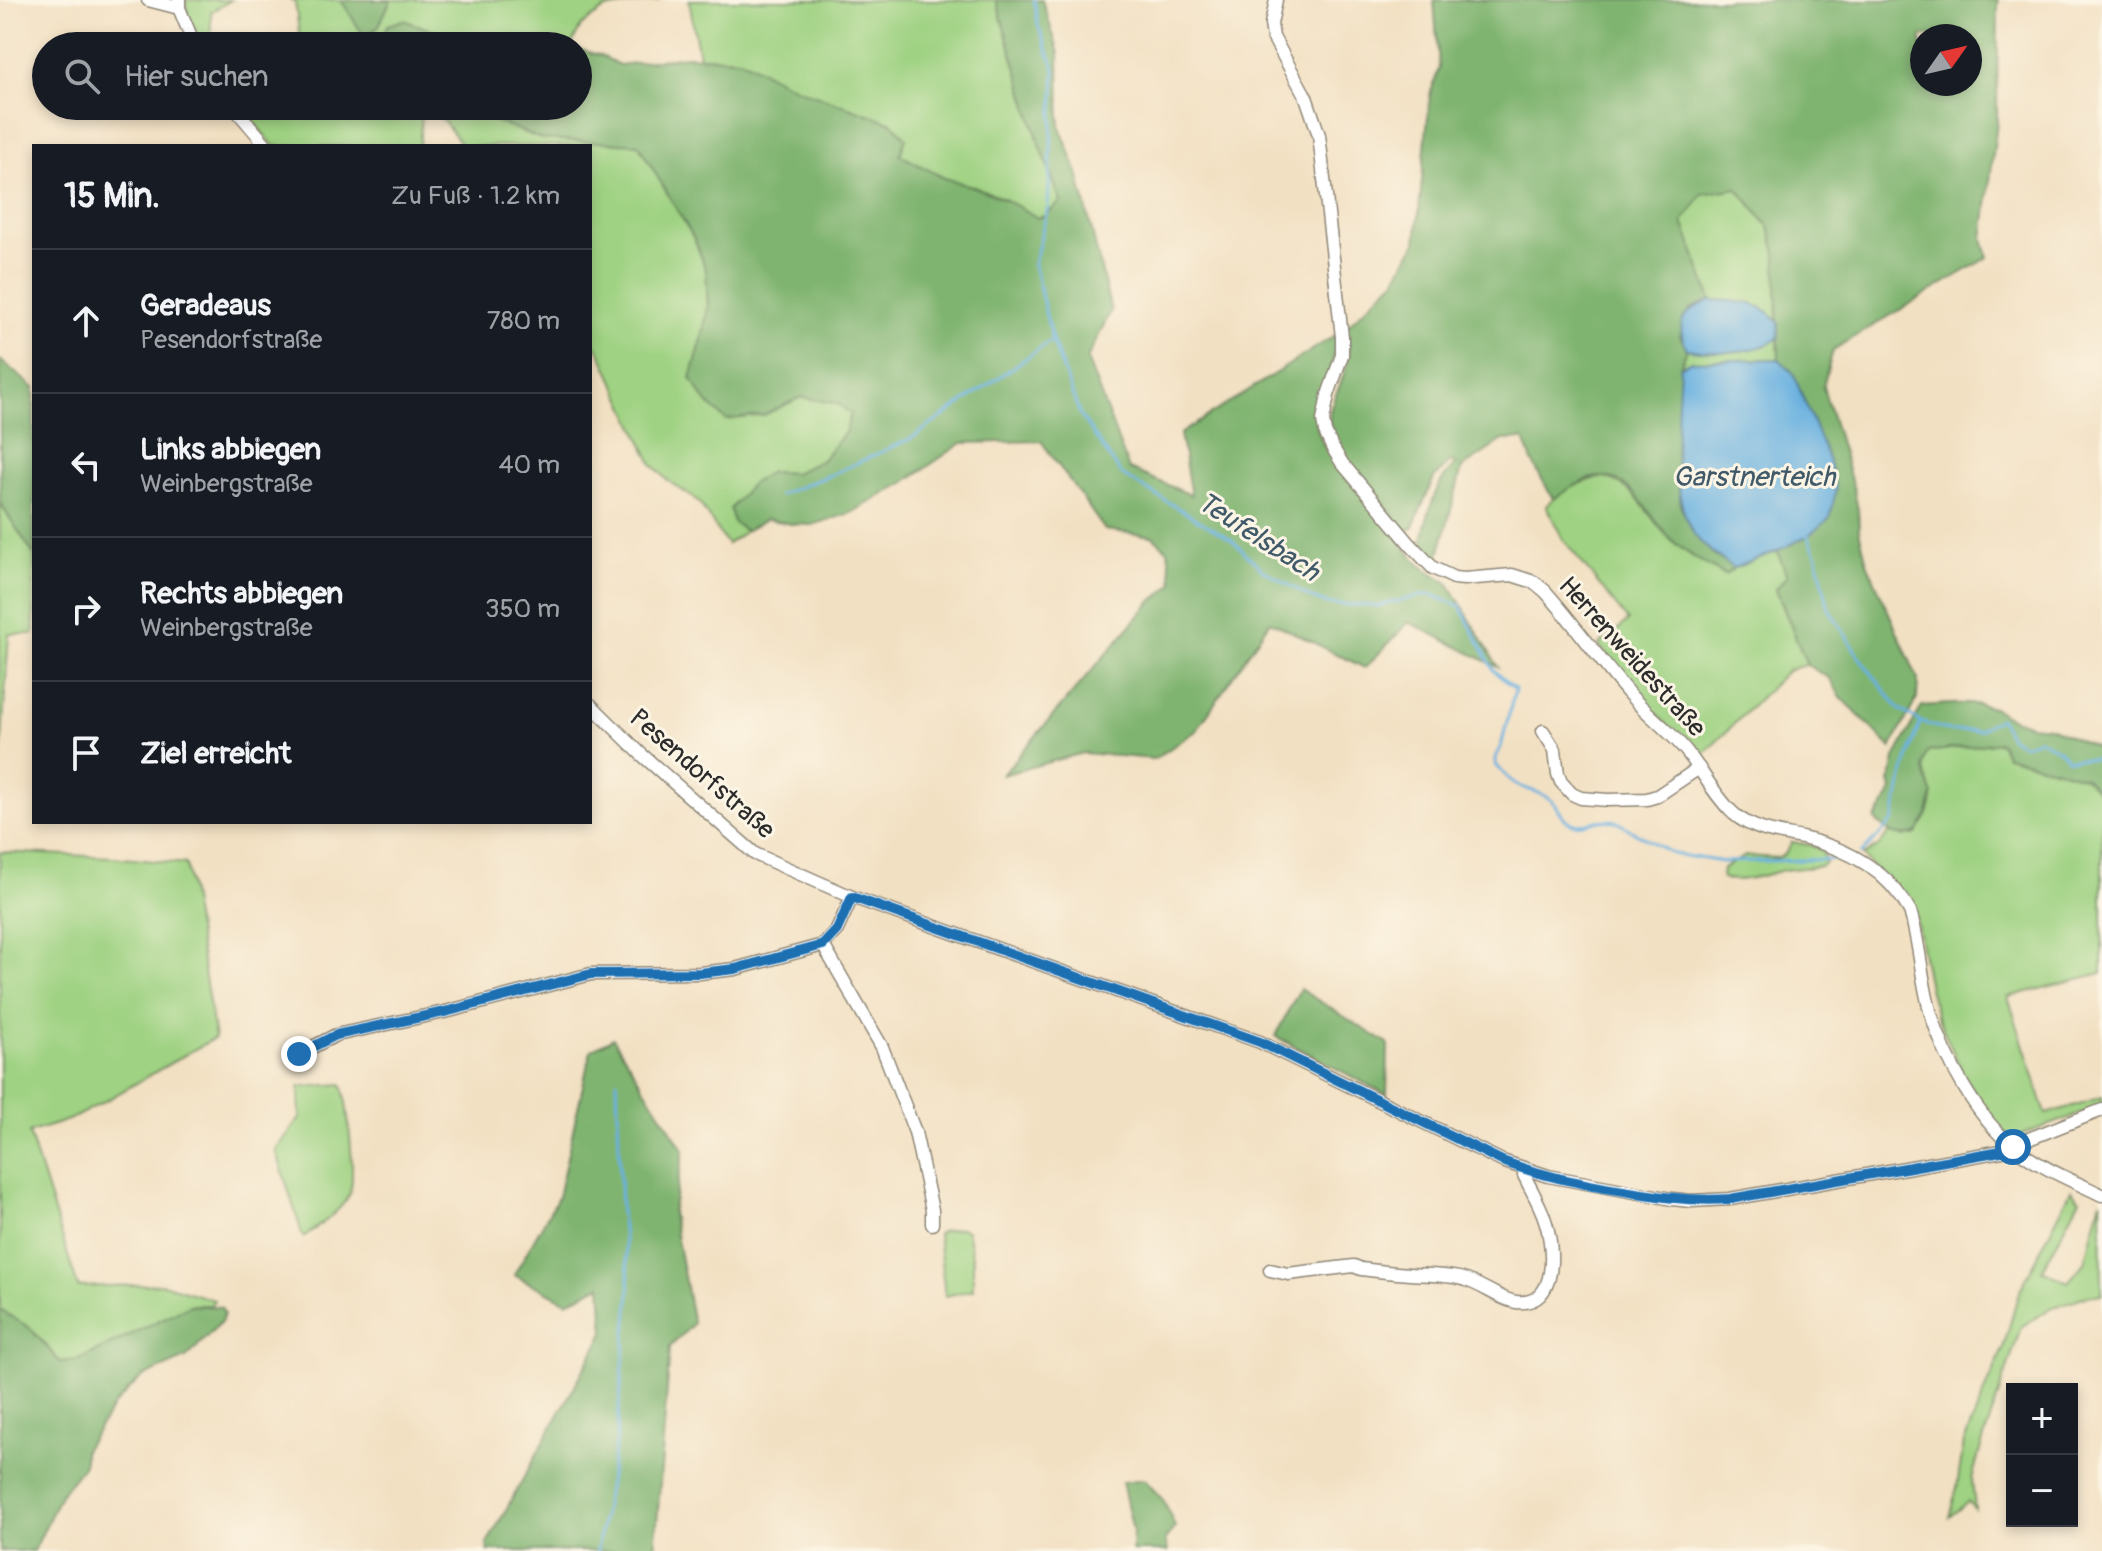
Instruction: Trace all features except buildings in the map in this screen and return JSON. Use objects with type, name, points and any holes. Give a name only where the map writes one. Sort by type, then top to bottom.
[{"type":"street","points":[[148,0],[179,4],[190,32]]},
{"type":"street","name":"Herrenweidestraße","points":[[1276,0],[1271,24],[1273,37],[1306,97],[1319,135],[1342,337],[1339,368],[1324,410],[1325,432],[1342,463],[1433,568],[1454,578],[1464,579],[1512,575],[1534,582],[1545,591],[1628,693],[1679,742],[1722,801],[1745,821],[1769,831],[1823,843],[1849,853],[1871,867],[1895,889],[1910,911],[1925,989],[1942,1041],[1959,1078],[1995,1129],[2013,1147]]},
{"type":"street","points":[[245,120],[265,144]]},
{"type":"street","name":"Pesendorfstraße","points":[[592,706],[755,854],[852,897],[1260,1042],[1477,1150],[1525,1170],[1639,1194],[1708,1201],[2001,1151],[2102,1110]]},
{"type":"street","points":[[1543,731],[1555,750],[1561,782],[1572,794],[1581,798],[1647,799],[1657,796],[1699,768]]},
{"type":"street","points":[[299,1054],[336,1035],[449,1011],[591,974],[712,972],[735,969],[823,945],[837,930],[852,897]]},
{"type":"street","points":[[823,945],[882,1047],[893,1075],[915,1132],[932,1210],[932,1224]]},
{"type":"street","points":[[2013,1147],[2102,1195]]},
{"type":"street","points":[[1270,1270],[1354,1266],[1461,1278],[1486,1287],[1509,1301],[1529,1301],[1542,1293],[1547,1284],[1551,1249],[1546,1222],[1526,1180],[1525,1170]]},
{"type":"green space","points":[[185,0],[231,0],[211,12],[211,32],[194,32]]},
{"type":"green space","points":[[290,0],[341,0],[369,32],[299,32],[295,2]]},
{"type":"green space","points":[[341,0],[391,0],[378,27],[370,32],[361,32]]},
{"type":"green space","points":[[391,0],[660,0],[605,9],[581,26],[578,32],[437,32],[403,20],[385,32],[373,32]]},
{"type":"green space","points":[[689,0],[996,0],[1038,139],[1061,202],[1038,218],[1006,200],[944,178],[900,155],[793,87],[740,59],[699,57]]},
{"type":"green space","points":[[996,0],[1042,0],[1059,53],[1060,127],[1078,173],[1111,311],[1087,359],[1129,469],[1191,495],[1180,434],[1337,334],[1331,371],[1316,415],[1324,446],[1339,469],[1420,565],[1449,584],[1498,667],[1409,622],[1365,668],[1270,621],[1196,731],[1154,759],[1083,753],[1002,775],[1150,603],[1173,584],[1168,550],[1152,536],[1105,530],[1041,441],[962,443],[902,484],[851,513],[812,525],[766,519],[746,531],[734,523],[730,509],[751,484],[770,472],[794,473],[821,461],[845,433],[851,414],[839,404],[801,397],[764,415],[726,420],[706,402],[691,378],[708,308],[706,270],[695,240],[638,144],[541,139],[493,120],[592,120],[592,53],[619,65],[686,56],[740,59],[793,87],[893,123],[906,138],[900,155],[944,178],[1006,200],[1038,218],[1061,202],[1038,139]]},
{"type":"green space","points":[[1434,0],[1998,0],[1997,122],[1983,239],[1988,257],[1833,350],[1823,387],[1854,490],[1867,563],[1918,679],[1917,698],[1891,748],[1841,697],[1829,678],[1807,665],[1776,589],[1787,575],[1777,551],[1808,536],[1836,489],[1828,459],[1793,373],[1779,359],[1776,252],[1769,227],[1737,188],[1702,194],[1683,222],[1711,300],[1690,309],[1680,336],[1687,349],[1680,367],[1677,461],[1681,507],[1695,535],[1715,556],[1734,568],[1726,575],[1674,542],[1634,493],[1614,479],[1596,477],[1553,499],[1524,439],[1503,440],[1462,468],[1437,563],[1425,550],[1424,532],[1436,491],[1456,464],[1451,461],[1434,478],[1412,529],[1405,530],[1341,453],[1329,418],[1348,359],[1347,326],[1395,280],[1416,243],[1430,95],[1439,68]]},
{"type":"green space","points":[[403,20],[437,32],[384,32],[388,25]]},
{"type":"green space","points":[[252,120],[422,120],[419,144],[272,144]]},
{"type":"green space","points":[[493,120],[541,139],[638,143],[695,240],[706,270],[708,308],[702,339],[764,415],[801,397],[839,404],[852,414],[845,433],[821,461],[794,473],[770,472],[734,523],[746,531],[727,544],[698,501],[667,480],[652,464],[592,339],[592,144],[461,144],[444,121]]},
{"type":"green space","points":[[1737,188],[1769,227],[1776,252],[1779,323],[1773,315],[1757,306],[1711,300],[1683,222],[1701,194]]},
{"type":"green space","points":[[1778,338],[1779,359],[1691,361],[1680,367],[1687,349],[1709,352],[1747,350]]},
{"type":"green space","points":[[0,360],[32,386],[32,552],[0,503]]},
{"type":"green space","points":[[1604,477],[1635,496],[1678,546],[1718,572],[1725,575],[1734,568],[1777,551],[1787,575],[1776,590],[1807,665],[1789,669],[1699,759],[1632,688],[1599,645],[1628,621],[1563,539],[1546,506],[1573,487]]},
{"type":"green space","points":[[0,503],[32,552],[32,634],[9,634],[0,768]]},
{"type":"green space","points":[[1978,704],[1994,708],[2006,716],[2030,725],[2049,727],[2102,750],[2102,795],[2084,777],[2006,756],[2000,742],[1928,752],[1924,768],[1933,794],[1928,814],[1916,834],[1897,835],[1889,831],[1875,820],[1892,789],[1890,782],[1895,758],[1922,706]]},
{"type":"green space","points":[[2000,742],[2006,756],[2084,777],[2102,795],[2102,973],[2008,997],[2046,1114],[2102,1097],[2102,1106],[2018,1136],[2008,1135],[1998,1126],[1964,1076],[1937,1016],[1915,914],[1863,856],[1879,846],[1889,833],[1903,836],[1916,834],[1932,802],[1924,772],[1927,752]]},
{"type":"green space","points":[[1792,842],[1818,849],[1826,862],[1822,866],[1744,879],[1722,878],[1723,868],[1746,856],[1778,858],[1785,854]]},
{"type":"green space","points":[[0,852],[186,864],[215,1038],[75,1117],[29,1133],[78,1287],[163,1284],[214,1300],[211,1305],[190,1305],[79,1360],[60,1362],[30,1328],[0,1310]]},
{"type":"green space","points":[[1300,989],[1388,1044],[1387,1095],[1275,1036]]},
{"type":"green space","points":[[613,1038],[684,1151],[672,1213],[693,1324],[670,1347],[655,1551],[488,1551],[487,1544],[604,1333],[601,1285],[567,1302],[514,1275],[558,1197],[591,1050]]},
{"type":"green space","points":[[342,1084],[350,1141],[352,1174],[349,1195],[328,1219],[303,1237],[276,1150],[300,1118],[299,1087]]},
{"type":"green space","points":[[2071,1190],[2080,1199],[2042,1270],[2068,1282],[2085,1262],[2101,1200],[2102,1294],[2051,1308],[2021,1327],[1972,1479],[1975,1509],[1968,1502],[1949,1517],[1964,1442],[2003,1349],[2018,1295]]},
{"type":"green space","points":[[960,1228],[967,1230],[973,1261],[973,1290],[945,1296],[938,1234]]},
{"type":"green space","points":[[190,1305],[221,1307],[224,1313],[221,1322],[186,1358],[142,1377],[114,1405],[84,1450],[84,1465],[60,1495],[34,1551],[0,1551],[0,1310],[30,1328],[60,1362],[79,1360]]},
{"type":"green space","points":[[1144,1479],[1164,1501],[1175,1527],[1165,1540],[1168,1551],[1132,1551],[1133,1531],[1122,1482]]},
{"type":"water","points":[[1711,300],[1749,303],[1765,310],[1779,323],[1778,338],[1747,350],[1709,352],[1687,349],[1681,331],[1684,318],[1694,308]]},
{"type":"water","name":"Garstnerteich","points":[[1779,359],[1793,373],[1828,459],[1836,489],[1830,518],[1808,536],[1734,568],[1696,537],[1681,501],[1676,455],[1680,367],[1691,361]]},
{"type":"waterway","name":"Teufelsbach","points":[[1034,0],[1038,25],[1055,70],[1048,207],[1034,264],[1052,340],[1080,415],[1122,475],[1232,540],[1263,570],[1328,604],[1377,606],[1429,594],[1460,606],[1494,671],[1515,689],[1496,765],[1517,784],[1550,799],[1571,823],[1615,821],[1673,854],[1724,862],[1847,859]]},
{"type":"waterway","points":[[779,495],[912,438],[1052,340]]},
{"type":"waterway","name":"Teufelsbach","points":[[1808,536],[1817,557],[1829,609],[1862,661],[1899,709],[1920,722],[1950,731],[1980,730],[1999,718],[2010,737],[2024,745],[2039,739],[2068,759],[2102,759]]},
{"type":"waterway","name":"Teufelsbach","points":[[1861,854],[1893,821],[1905,767],[1920,722]]},
{"type":"waterway","points":[[597,1551],[616,1442],[630,1288],[621,1212],[617,1081]]},
{"type":"route","points":[[299,1054],[336,1035],[449,1011],[591,974],[700,973],[735,969],[823,945],[837,930],[852,897],[1260,1042],[1502,1161],[1579,1183],[1639,1194],[1708,1201],[2013,1147]]}]
